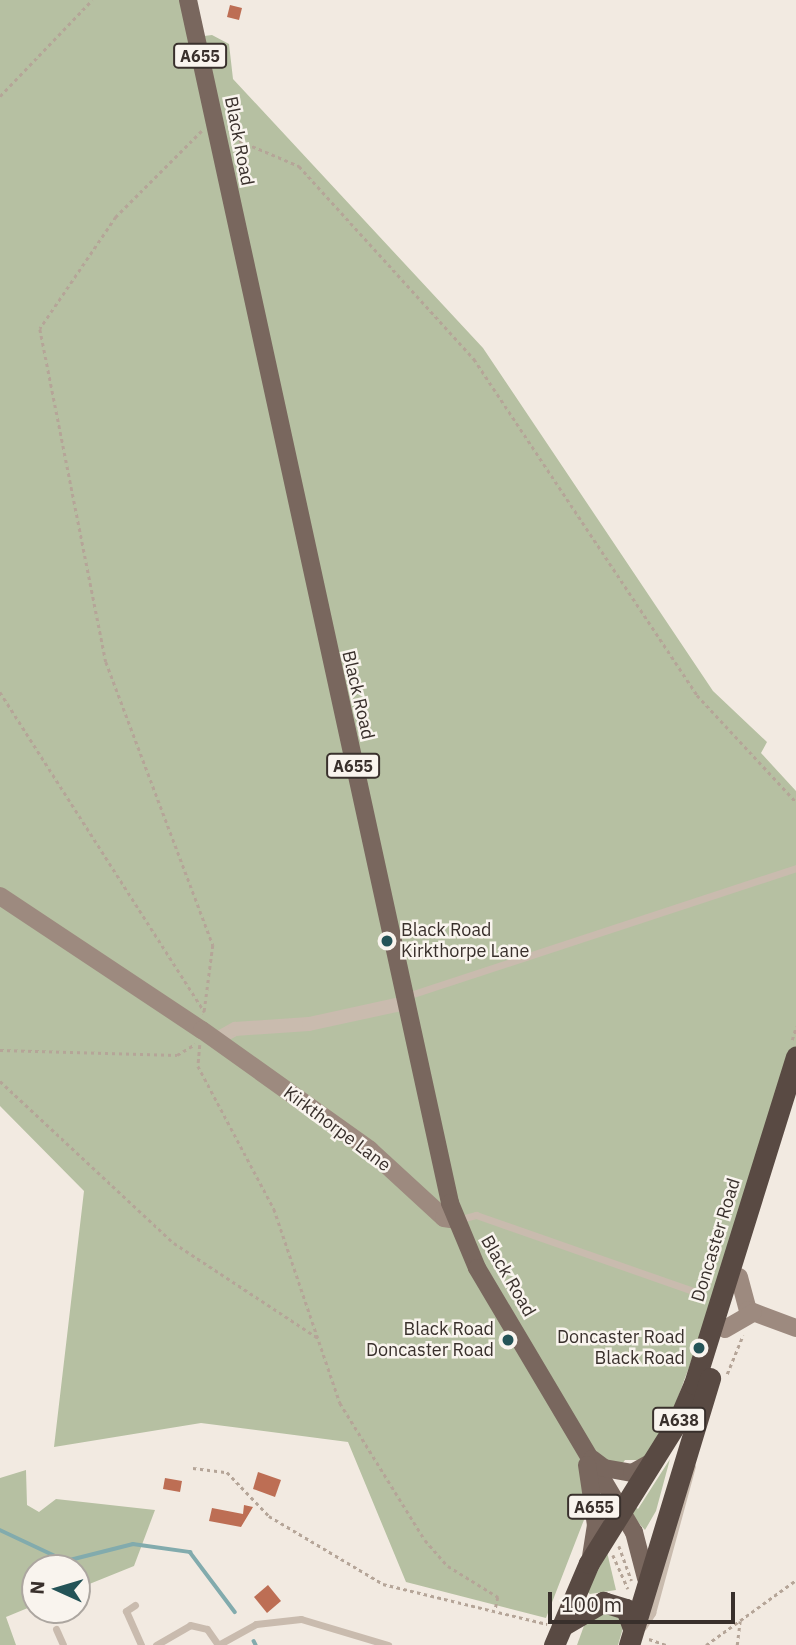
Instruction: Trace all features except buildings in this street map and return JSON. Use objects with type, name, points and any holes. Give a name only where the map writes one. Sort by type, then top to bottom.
[{"type":"highway","name":"Doncaster Road","points":[[554,1632],[589,1563],[655,1460],[735,1314],[740,1277],[770,1146],[796,1056]]},
{"type":"highway","name":"Doncaster Road","points":[[631,1639],[644,1586],[694,1426],[735,1314],[770,1146]]},
{"type":"highway","points":[[554,1632],[603,1602],[626,1609],[631,1639]]},
{"type":"main road","name":"Black Road","points":[[188,0],[404,1000],[456,1220],[477,1268],[621,1511],[642,1552],[644,1586]]},
{"type":"main road","name":"Black Road","points":[[584,1451],[613,1472],[632,1473],[655,1460]]},
{"type":"main road","name":"Black Road","points":[[584,1451],[596,1525],[589,1563]]},
{"type":"street","name":"Kirkthorpe Lane","points":[[0,896],[207,1027],[370,1150],[444,1218],[456,1220]]},
{"type":"street","points":[[207,1027],[235,1029],[309,1024],[404,1000]]},
{"type":"street","points":[[735,1314],[796,1328]]},
{"type":"lane","points":[[404,1000],[796,868]]},
{"type":"lane","points":[[456,1220],[476,1215],[701,1294]]},
{"type":"lane","points":[[631,1639],[652,1613],[692,1475],[694,1426]]},
{"type":"lane","points":[[135,1605],[126,1611],[141,1645]]},
{"type":"lane","points":[[156,1645],[190,1625],[207,1629],[218,1645],[256,1624],[300,1619],[388,1645]]},
{"type":"lane","points":[[56,1629],[62,1645]]},
{"type":"path","points":[[0,96],[92,0]]},
{"type":"path","points":[[207,1027],[214,945],[106,662],[40,328],[116,217],[185,143],[213,123]]},
{"type":"path","points":[[230,150],[227,137],[265,147],[299,166],[407,281],[474,359],[696,695],[796,802]]},
{"type":"path","points":[[0,692],[207,1027]]},
{"type":"path","points":[[0,1050],[177,1055],[201,1041],[198,1066],[274,1209],[340,1403],[370,1461],[448,1566],[498,1597],[495,1611]]},
{"type":"path","points":[[0,1081],[174,1243],[318,1338]]},
{"type":"path","points":[[193,1468],[227,1472],[269,1516],[383,1584],[495,1611],[554,1632]]},
{"type":"path","points":[[603,1542],[611,1548],[622,1586],[644,1586]]},
{"type":"path","points":[[706,1645],[796,1580]]},
{"type":"path","points":[[737,1645],[741,1619]]},
{"type":"green space","points":[[0,0],[188,0],[196,37],[212,35],[229,44],[233,79],[483,348],[713,691],[767,742],[761,753],[796,791],[796,1056],[770,1146],[655,1460],[625,1460],[587,1512],[546,1618],[406,1582],[348,1442],[201,1423],[54,1447],[84,1191],[0,1106]]},
{"type":"green space","points":[[670,1459],[656,1511],[645,1530],[627,1510],[633,1505],[638,1509]]},
{"type":"green space","points":[[26,1470],[27,1505],[39,1512],[56,1499],[155,1510],[134,1566],[91,1583],[91,1554],[21,1554],[21,1611],[6,1617],[16,1645],[0,1645],[0,1478]]},
{"type":"green space","points":[[607,1552],[616,1590],[590,1594],[587,1592]]},
{"type":"green space","points":[[601,1606],[625,1621],[618,1645],[577,1645],[589,1612]]},
{"type":"waterway","points":[[0,1530],[66,1561],[133,1544],[190,1552],[235,1612]]},
{"type":"waterway","points":[[254,1641],[256,1645]]},
{"type":"place","name":"Black Road Kirkthorpe Lane","points":[[387,941]]},
{"type":"place","name":"Black Road Doncaster Road","points":[[508,1340]]},
{"type":"place","name":"Doncaster Road Black Road","points":[[699,1348]]}]
